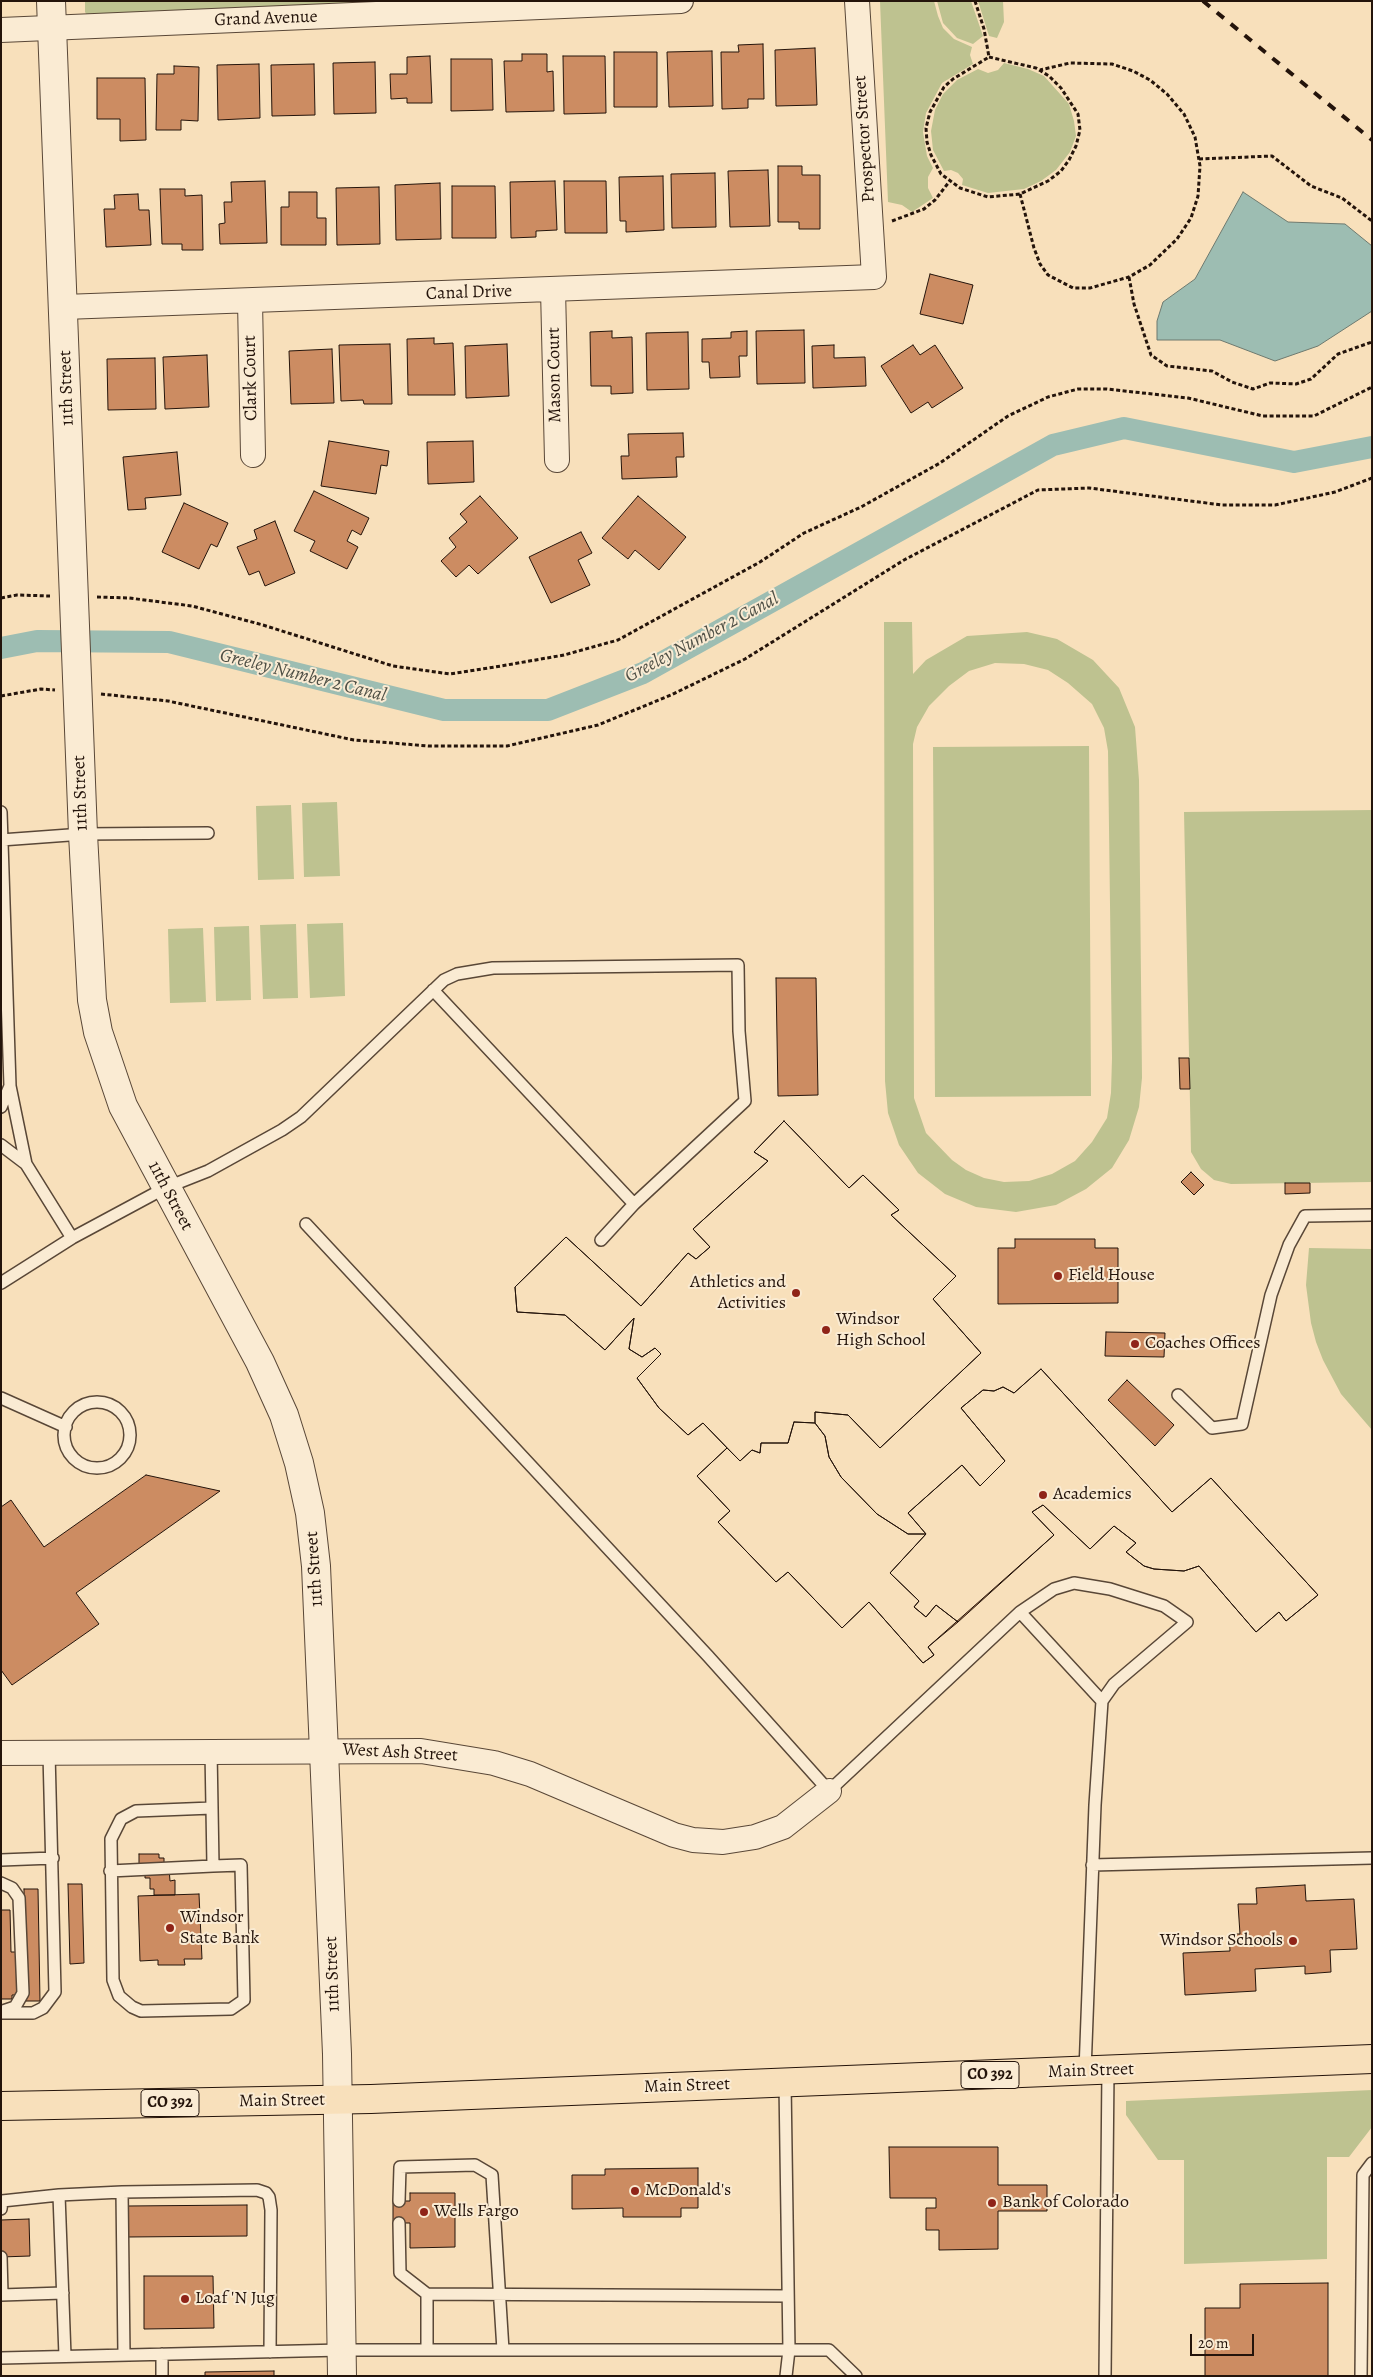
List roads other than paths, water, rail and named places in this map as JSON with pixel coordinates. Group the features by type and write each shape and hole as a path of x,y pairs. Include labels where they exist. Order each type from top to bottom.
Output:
{"main road":[{"name":"Main Street","path":"1,2106 338,2100 1372,2060"}],"street":[{"name":"11th Street","path":"51,1 64,308 82,834 91,991 98,1032 123,1106 165,1188 260,1362 284,1415 299,1462 310,1513 316,1566 338,2100 342,2363"},
{"name":"Grand Avenue","path":"1,30 562,4 681,1"},
{"name":"Prospector Street","path":"857,1 874,278"},
{"name":"Canal Drive","path":"64,308 874,278"},
{"name":"Mason Court","path":"552,290 557,460"},
{"name":"Clark Court","path":"250,301 253,455"},
{"name":"West Ash Street","path":"1,1753 421,1750 494,1762 530,1774 653,1827 692,1840 723,1842 755,1838 783,1827 829,1791"}],"lane":[{"path":"1,812 10,1086 26,1164 72,1238"},
{"path":"2,840 82,834 208,833"},
{"path":"1,1283 72,1238 165,1188 208,1171 288,1126 444,980 457,974 480,969 738,965 739,1032 745,1102 634,1204 601,1240"},
{"path":"433,990 634,1204"},
{"path":"1,1107 10,1086"},
{"path":"1,1145 26,1164"},
{"path":"1178,1395 1212,1428 1242,1424 1271,1295 1289,1245 1305,1216 1372,1215"},
{"path":"306,1224 708,1656 829,1791 1020,1612 1054,1589 1074,1583 1110,1589 1164,1606 1186,1622 1114,1684 1102,1701 1092,1865 1097,2071 1109,2168 1105,2376"},
{"path":"1,1398 66,1426"},
{"path":"98,1402 109,1404 119,1410 126,1419 130,1429 130,1441 126,1452 119,1460 109,1466 89,1467 79,1462 69,1451 64,1437 66,1426 77,1410 87,1404 98,1402"},
{"path":"1020,1612 1102,1701"},
{"path":"211,1751 213,1866"},
{"path":"1,2012 33,2013 43,2008 55,1992 49,1753"},
{"path":"110,1871 242,1865 244,2000 238,2006 231,2009 141,2011 132,2007 120,1996 113,1980 110,1871 111,1838 116,1826 127,1814 147,1809 212,1808"},
{"path":"1,1860 53,1858"},
{"path":"1092,1865 1372,1858"},
{"path":"1,1883 12,1888 19,1898 23,1993 15,2007 1,2012"},
{"path":"784,2083 789,2350 786,2376"},
{"path":"1361,2376 1363,2174 1372,2163"},
{"path":"399,2201 400,2167 474,2165 492,2174 503,2350"},
{"path":"1,2210 2,2201 59,2195 257,2190 266,2193 271,2210 270,2352"},
{"path":"122,2192 124,2355"},
{"path":"59,2195 65,2356"},
{"path":"399,2223 400,2274 427,2294 788,2296"},
{"path":"1,2257 2,2294 63,2292"},
{"path":"427,2294 427,2350"},
{"path":"1,2358 270,2352 342,2363 427,2350 828,2350 856,2376"},
{"path":"162,2354 162,2376"}],"water":[{"path":"1243,192 1288,222 1345,224 1372,246 1372,311 1318,346 1275,361 1220,340 1157,340 1157,321 1163,302 1195,279"}],"waterway":[{"name":"Greeley Number 2 Canal","path":"1,648 37,641 169,642 444,710 548,710 643,673 1053,445 1124,428 1294,462 1372,447"}],"railway":[{"path":"1203,1 1372,140"}],"place":[{"name":"Field House","path":"1058,1276"},
{"name":"Athletics and Activities","path":"796,1293"},
{"name":"Windsor High School","path":"826,1330"},
{"name":"Coaches Offices","path":"1135,1344"},
{"name":"Academics","path":"1043,1495"},
{"name":"Windsor State Bank","path":"170,1928"},
{"name":"Windsor Schools","path":"1293,1941"},
{"name":"McDonald's","path":"635,2191"},
{"name":"Bank of Colorado","path":"992,2203"},
{"name":"Wells Fargo","path":"424,2212"},
{"name":"Loaf 'N Jug","path":"185,2299"}]}
